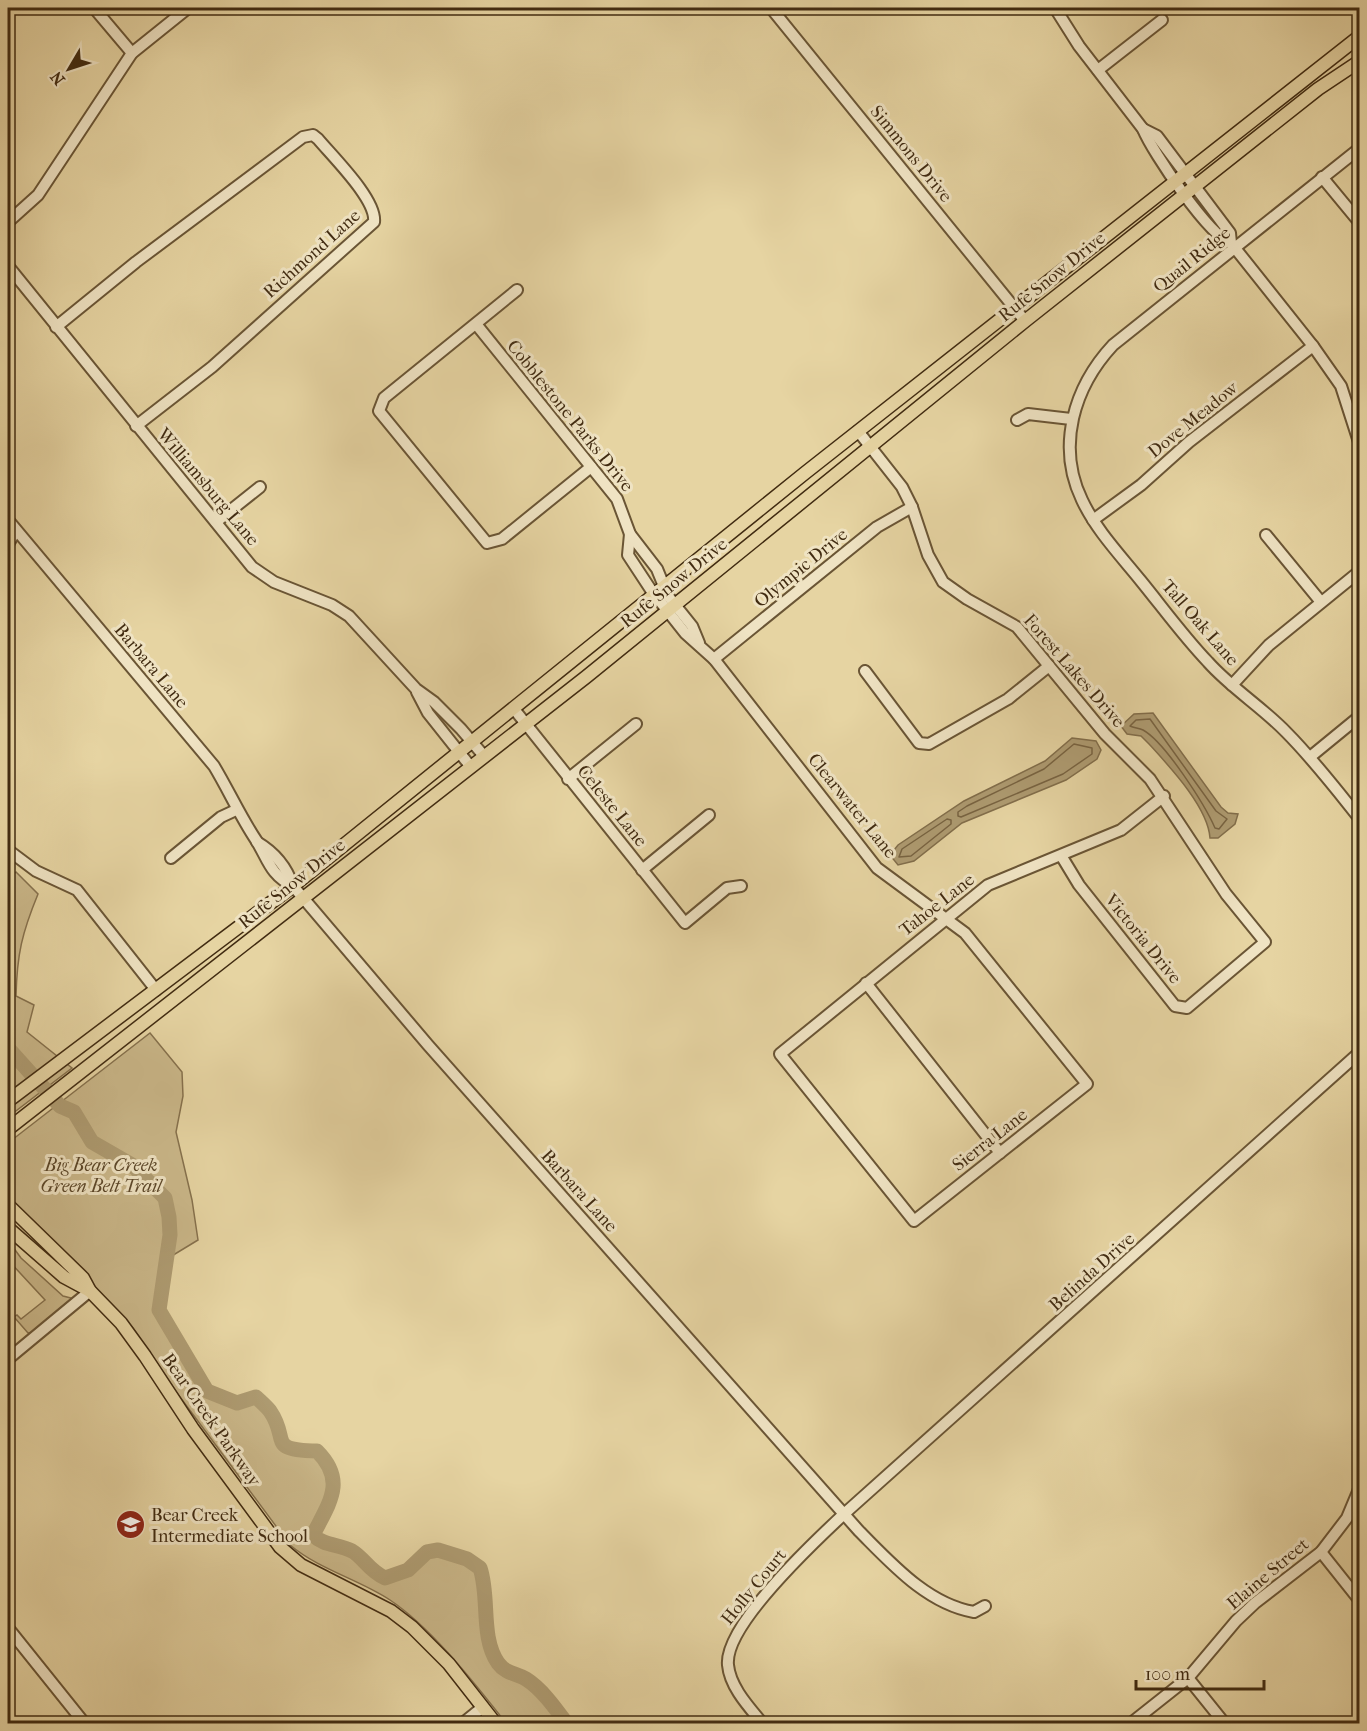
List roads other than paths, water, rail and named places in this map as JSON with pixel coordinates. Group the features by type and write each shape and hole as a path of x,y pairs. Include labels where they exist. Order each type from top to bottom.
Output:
{"main road":[{"name":"Rufe Snow Drive","path":"10,1100 292,886 514,709 871,447 1024,321 1359,36"},
{"name":"Rufe Snow Drive","path":"8,1129 88,1069 526,725 858,431 1014,308 1184,183 1317,88 1359,61"},
{"name":"Bear Creek Parkway","path":"8,1206 83,1278 90,1292"},
{"name":"Bear Creek Parkway","path":"8,1228 64,1277 90,1292 121,1323 193,1429 286,1553 301,1565 391,1611 412,1627 449,1664 496,1724"}],"street":[{"path":"8,12 12,8"},
{"path":"93,8 132,53"},
{"path":"8,222 38,195 132,53 188,8"},
{"name":"Simmons Drive","path":"771,8 1024,321"},
{"path":"1055,8 1143,129 1157,136 1184,183 1230,233 1232,245 1313,346 1341,386 1359,445"},
{"path":"1098,70 1161,20"},
{"name":"Richmond Lane","path":"56,327 136,262 303,137 313,135 354,182 374,210 374,222 369,228 212,367 136,426"},
{"name":"Quail Ridge","path":"1071,419 1081,389 1107,351 1232,245 1359,148"},
{"path":"1322,177 1359,224"},
{"name":"Williamsburg Lane","path":"8,266 252,567 274,582 332,605 349,615 416,689 434,702 484,756"},
{"path":"517,290 384,398 378,407 382,417 477,535 483,541 491,544 502,539 591,467"},
{"name":"Cobblestone Parks Drive","path":"476,324 622,507 630,534 657,569 665,600"},
{"name":"Dove Meadow","path":"1093,520 1141,485 1189,442 1313,346"},
{"path":"1017,420 1028,414 1071,419"},
{"name":"Tall Oak Lane","path":"1071,419 1072,472 1081,500 1093,520 1208,663 1311,757 1359,819"},
{"name":"Forest Lakes Drive","path":"858,431 894,473 912,507 927,555 943,582 967,599 1017,627 1105,734 1129,755 1164,796 1226,894 1265,942"},
{"path":"216,522 260,487"},
{"name":"Olympic Drive","path":"714,659 877,527 912,507"},
{"name":"Barbara Lane","path":"8,520 214,766 236,810 257,842 266,861 283,881 292,886 428,1045 844,1514 893,1565 930,1593 967,1611 979,1611 985,1606"},
{"path":"8,544 16,531"},
{"name":"Cobblestone Parks Drive","path":"630,534 628,555 665,600"},
{"path":"1266,535 1321,602"},
{"path":"1232,685 1269,645 1359,572"},
{"name":"Clearwater Lane","path":"665,600 685,633 699,643 714,659 877,868 965,933 1087,1084"},
{"path":"865,671 919,743 929,744 1008,699 1049,666"},
{"name":"Williamsburg Lane","path":"416,689 428,712 471,767"},
{"name":"Celeste Lane","path":"514,709 685,923 727,888 741,886"},
{"path":"1311,757 1359,716"},
{"path":"568,779 636,724"},
{"name":"Tahoe Lane","path":"914,1221 780,1054 988,885 1062,857 1121,830 1164,796"},
{"path":"171,858 221,818 236,810"},
{"path":"642,870 709,815"},
{"path":"8,850 36,871 78,890 156,990"},
{"name":"Victoria Drive","path":"1062,857 1079,885 1175,1006 1187,1008 1265,942"},
{"path":"866,983 1000,1153"},
{"name":"Belinda Drive","path":"844,1514 1359,1052"},
{"name":"Sierra Lane","path":"914,1221 1087,1084"},
{"path":"8,1359 90,1292"},
{"name":"Elaine Street","path":"1130,1724 1188,1678 1236,1621 1321,1552 1347,1518 1359,1487"},
{"name":"Holly Court","path":"763,1724 742,1698 729,1673 730,1644 784,1574 844,1514"},
{"path":"1321,1552 1359,1600"},
{"path":"8,1628 80,1722"},
{"path":"1188,1678 1225,1724"},
{"path":"462,1724 483,1707"}],"water":[{"path":"1153,713 1221,807 1228,813 1238,814 1235,824 1218,838 1210,838 1208,826 1195,800 1167,764 1141,736 1127,734 1121,726 1134,714"},
{"path":"1072,738 1096,741 1101,750 1097,759 1066,780 962,823 914,861 898,865 890,855 898,845 964,801 1045,761"}],"waterway":[{"path":"8,1048 60,1106 74,1112 92,1142 132,1165 165,1198 170,1235 159,1310 207,1391 237,1403 256,1397 276,1421 285,1446 317,1451 326,1462 331,1472 332,1492 325,1513 313,1535 317,1539 352,1551 385,1578 408,1570 427,1552 438,1550 467,1559 480,1568 492,1653 504,1669 526,1679 538,1688 567,1724"}],"place":[{"name":"Bear Creek Intermediate School","path":"130,1525"}],"park label":[{"name":"Big Bear Creek Green Belt Trail","path":"101,1175"}]}
